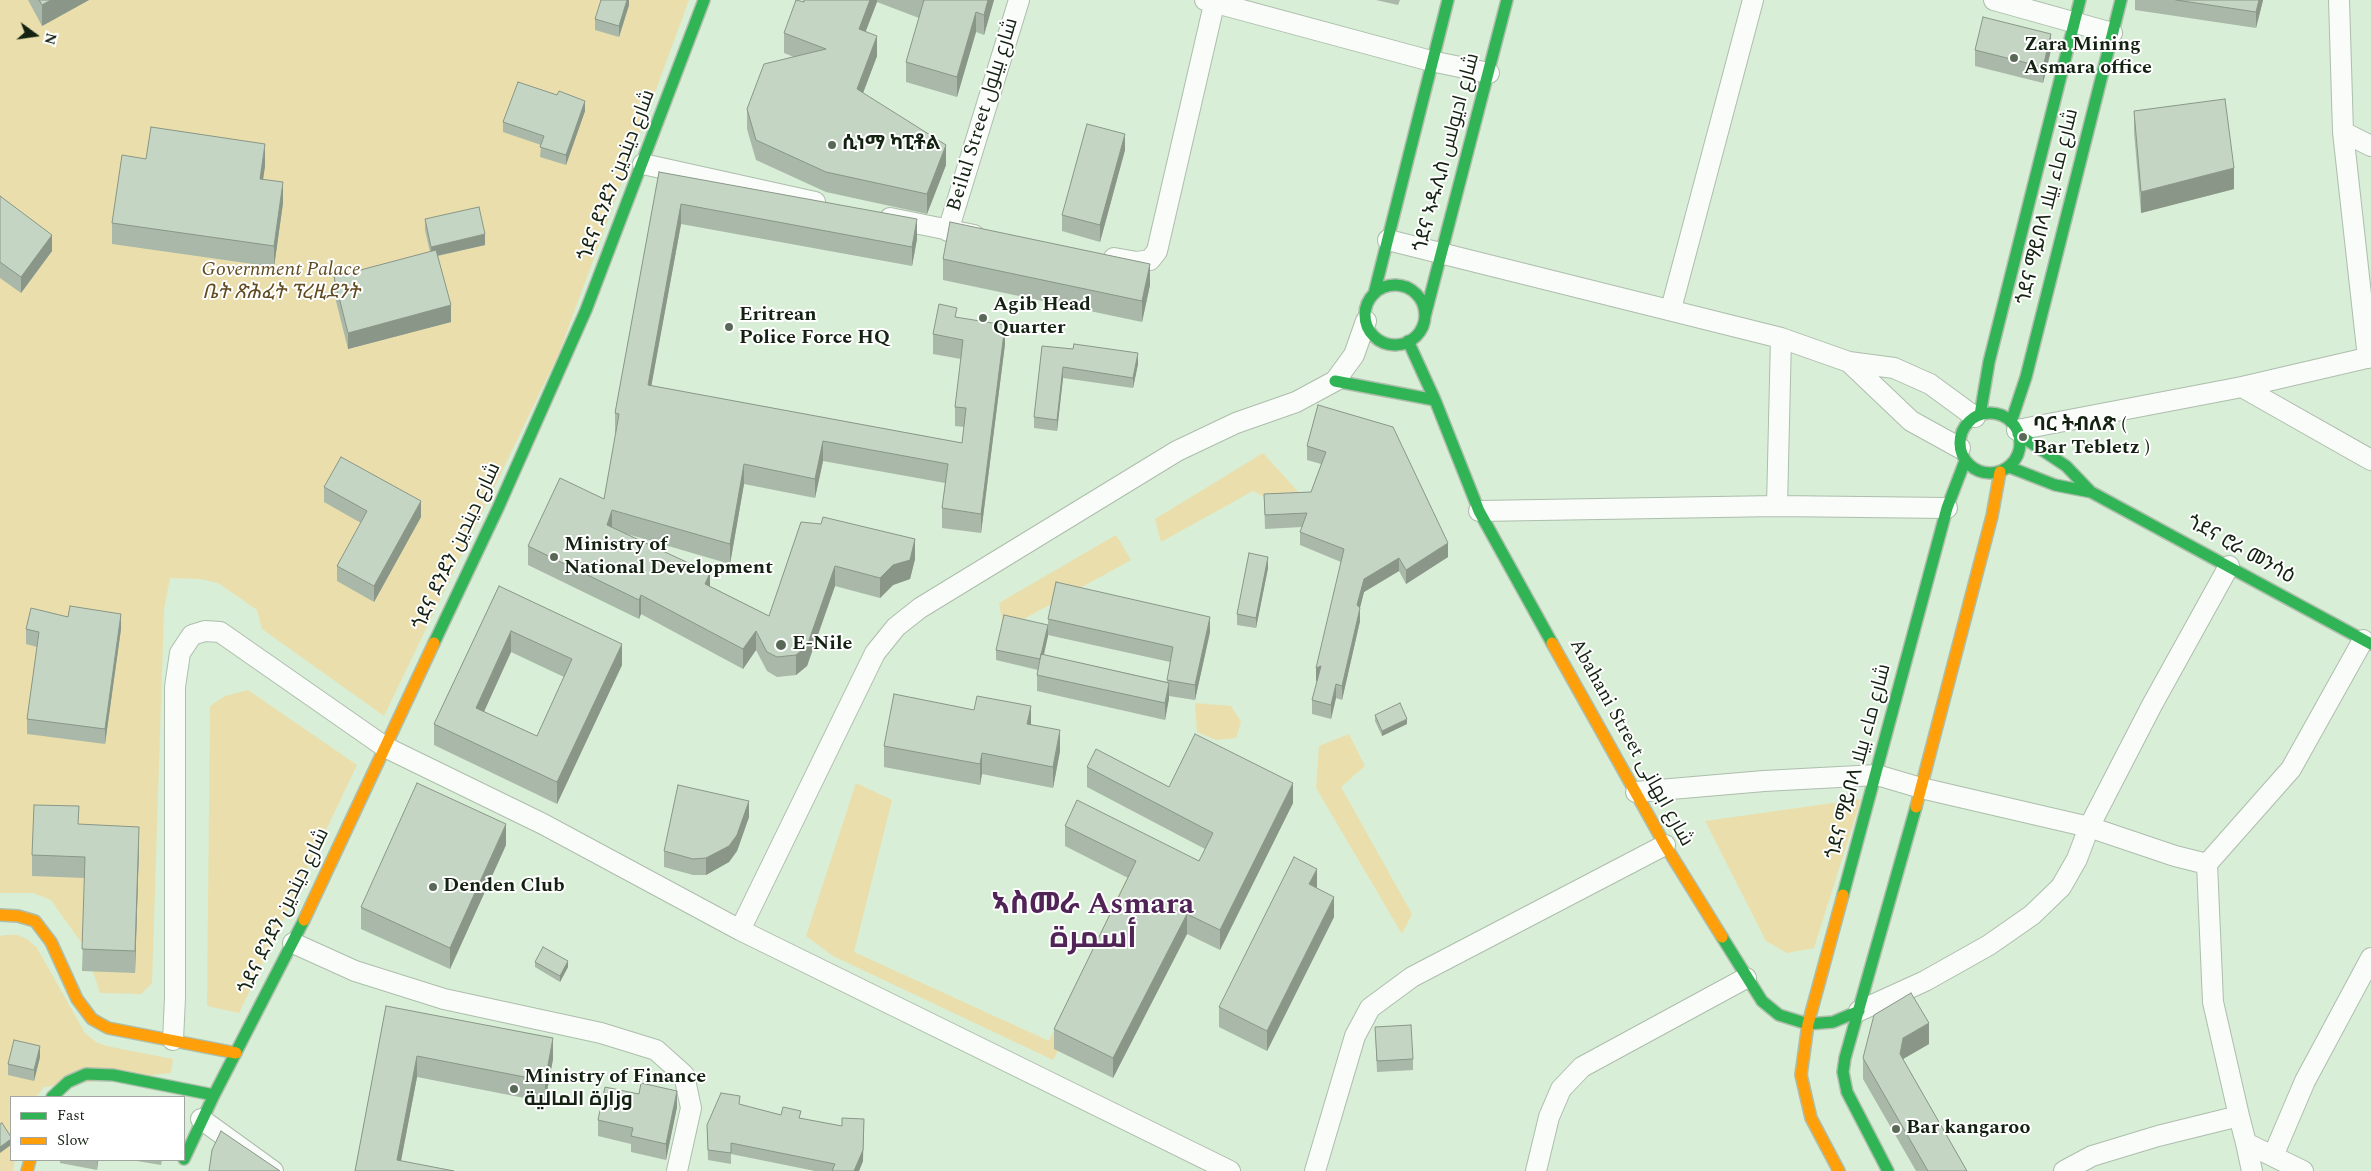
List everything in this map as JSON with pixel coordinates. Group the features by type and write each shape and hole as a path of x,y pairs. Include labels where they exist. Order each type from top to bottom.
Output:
{"main road":[{"name":"ጎደና ደንደን شارع ديندين","path":"185,1157 201,1119 293,942 498,508 586,310 704,0"},
{"name":"ጎደና ኣዱሊስ شارع اديولس","path":"1374,294 1431,60 1448,0"},
{"name":"ጎደና ኣዱሊስ شارع اديولس","path":"1425,316 1507,0"},
{"name":"ጎደና ማይበላ شارع ماء بيلا","path":"1978,416 1989,362 2080,0"},
{"name":"ጎደና ማይበላ شارع ماء بيلا","path":"2015,429 2026,377 2121,0"},
{"path":"1402,286 1412,290 1419,297 1425,316 1420,331 1408,341 1390,344 1375,337 1366,321 1365,311 1374,294 1382,288 1402,286"},
{"name":"Abahani Street شارع ابهانى","path":"1408,341 1435,400 1479,511 1665,845 1746,978 1762,1001 1779,1015 1808,1024 1833,1022 1859,1011"},
{"path":"1335,381 1435,400"},
{"path":"1888,1171 1850,1100 1843,1072 1845,1058 1921,788 2005,469 2017,457 2020,446 2015,429 1996,414 1978,416 1962,430 1960,439 1962,455 1981,472 2005,469"},
{"name":"ጎደና ሮራ መንሳዕ","path":"2015,429 2066,466 2091,492"},
{"name":"ጎደና ማይበላ شارع ماء بيلا","path":"1839,1171 1810,1118 1801,1075 1808,1024 1962,455"},
{"name":"ጎደና ሮራ መንሳዕ","path":"2005,469 2055,485 2091,492 2367,642"},
{"path":"0,915 18,916 34,921 51,942 77,999 92,1019 108,1028 236,1053"},
{"path":"53,1096 68,1082 86,1074 113,1075 214,1095"}],"street":[{"name":"Beilul Street شارع بيلول","path":"948,231 1019,0"},
{"path":"1672,309 1753,0"},
{"path":"1994,0 2112,33"},
{"path":"2015,429 2242,387 2369,357 2342,132 2339,0"},
{"path":"1100,256 1137,262 1150,260 1157,251 1211,1 1431,60 1489,73"},
{"path":"2342,132 2371,146"},
{"path":"643,164 833,206"},
{"path":"871,214 948,231 996,239"},
{"path":"1388,240 1672,309 1782,338 1849,362 1894,368 1930,384 1978,416"},
{"path":"740,930 875,653 896,627 920,608 1177,451 1236,422 1296,402 1335,381 1354,355 1366,321"},
{"path":"1778,506 1782,338"},
{"path":"1849,362 1911,421 1962,455"},
{"path":"2242,387 2371,460"},
{"path":"1479,511 1778,506 1947,508"},
{"path":"1859,1011 1933,976 1989,945 2032,915 2061,887 2077,859 2089,827 2152,706 2229,566"},
{"path":"172,1040 176,998 174,687 180,653 192,635 205,631 220,632 385,746 543,824 740,930 1230,1171"},
{"path":"2252,1171 2213,1002 2208,864 2291,769 2367,642"},
{"path":"1636,792 1764,781 1876,775 1921,788 2089,827 2175,856 2208,864"},
{"path":"1315,1171 1356,1036 1370,1008 1412,977 1665,845"},
{"path":"293,942 355,971 444,999 601,1033 656,1050 684,1075 691,1108 677,1171"},
{"path":"2272,1156 2305,1081 2371,958"},
{"path":"1536,1171 1549,1117 1561,1089 1582,1067 1746,978"},
{"path":"2064,1171 2101,1154 2158,1136 2240,1116"},
{"path":"201,1119 273,1171"},
{"path":"2246,1143 2303,1171"}],"green space":[{"name":"Government Palace ቤት ጽሕፈት ፕረዚደንት","path":"0,0 689,0 559,353 384,716 262,629 257,610 218,583 200,579 170,578 164,609 152,983 141,994 100,993 85,948 51,900 33,893 0,893"},
{"path":"1263,453 1302,496 1269,499 1253,491 1161,542 1155,519"},
{"path":"1116,535 1131,560 1004,630 999,603"},
{"path":"248,690 357,765 239,1013 207,1006 210,706 225,696"},
{"path":"1195,703 1231,706 1241,722 1236,738 1216,740 1197,732"},
{"path":"1349,734 1365,766 1341,787 1412,914 1402,934 1316,788 1319,746"},
{"path":"856,783 892,800 854,952 1049,1041 1126,879 1145,892 1053,1060 833,956 806,936"},
{"path":"1861,799 1814,948 1787,953 1766,941 1705,821"},
{"path":"17,935 27,939 37,948 85,1033 96,1042 106,1046 173,1059 171,1073 44,1087 37,1096 10,1096 10,1161 15,1161 13,1171 0,1171 0,936"}],"building":[{"path":"39,0 51,0 42,5"},
{"path":"601,0 627,0 619,26 595,19"},
{"path":"796,0 804,2 804,0 870,0 859,29 877,36 857,89 946,145 927,194 826,172 756,140 747,109 764,64 826,49 784,33"},
{"path":"924,0 988,0 984,15 976,12 957,77 906,62"},
{"path":"2176,0 2259,0 2256,12"},
{"path":"1983,17 2051,34 2043,67 1975,50"},
{"path":"518,82 557,95 559,91 585,101 566,155 540,147 544,136 503,122"},
{"path":"2225,99 2234,168 2141,192 2134,111"},
{"path":"1087,124 1125,134 1100,225 1062,215"},
{"path":"151,127 265,144 260,179 283,182 274,246 112,223 122,155 146,159"},
{"path":"659,172 917,219 912,247 681,204 648,385 962,443 966,408 955,407 963,340 933,334 939,304 957,308 955,317 1005,325 981,514 942,508 948,464 823,441 815,479 744,464 730,544 612,510 607,525 710,573 705,584 769,616 801,522 821,524 823,517 915,539 910,560 893,565 880,578 835,566 807,646 796,655 777,657 767,652 756,631 743,649 641,595 639,600 528,546 560,478 604,499 619,414 615,413"},
{"path":"0,196 52,235 21,277 0,262"},
{"path":"479,207 485,234 431,247 425,219"},
{"path":"950,222 1150,264 1142,301 943,259"},
{"path":"436,250 451,305 348,333 334,277"},
{"path":"1074,344 1138,353 1133,378 1063,367 1057,420 1034,417 1042,346 1073,349"},
{"path":"1318,405 1393,427 1448,543 1406,570 1399,558 1364,579 1357,605 1360,608 1342,686 1336,684 1331,705 1312,700 1321,666 1316,668 1344,549 1300,532 1307,513 1265,515 1264,494 1311,492 1326,452 1307,446"},
{"path":"341,457 421,501 374,586 337,566 367,511 324,487"},
{"path":"1249,553 1268,557 1256,618 1237,614"},
{"path":"1056,582 1210,617 1195,685 1167,680 1173,647 1048,619"},
{"path":"499,586 622,644 557,782 434,724","holes":["511,631 572,659 537,736 476,708"]},
{"path":"70,606 121,614 105,729 27,719 39,632 26,629 31,608 68,617"},
{"path":"1004,615 1048,625 1040,659 996,650"},
{"path":"1041,654 1169,683 1165,703 1037,675"},
{"path":"894,694 974,710 977,696 1031,706 1027,724 1060,730 1053,767 982,753 980,764 884,746"},
{"path":"1400,703 1407,719 1382,731 1375,715"},
{"path":"1195,734 1293,783 1220,930 1187,914 1113,1058 1054,1029 1136,861 1065,826 1077,800 1199,861 1213,833 1087,767 1096,749 1169,787"},
{"name":"Denden Club","path":"417,783 506,824 450,948 361,907"},
{"path":"678,785 749,801 737,835 729,846 706,858 693,859 664,851"},
{"path":"34,805 79,806 78,824 139,827 135,951 82,949 85,857 32,855"},
{"path":"1294,857 1317,869 1309,884 1334,897 1267,1031 1219,1007"},
{"path":"543,947 568,961 560,976 535,962"},
{"path":"1911,993 1929,1023 1903,1038 1900,1054 1967,1171 1928,1171 1863,1058 1874,1015"},
{"name":"Ministry of Finance وزارة المالية","path":"386,1006 553,1038 545,1081 417,1056 397,1160 454,1171 355,1171"},
{"path":"1411,1025 1413,1059 1377,1061 1375,1027"},
{"path":"14,1040 40,1046 34,1070 8,1064"},
{"path":"641,1083 677,1091 666,1144 631,1136 633,1128 598,1120 605,1087 639,1094"},
{"path":"721,1093 740,1096 739,1104 781,1115 783,1107 801,1111 799,1118 842,1126 842,1118 864,1119 863,1150 854,1171 832,1171 835,1164 731,1143 731,1153 708,1150 707,1125"},
{"path":"2,1123 10,1135 10,1140 0,1147 0,1124"},
{"path":"221,1131 280,1171 209,1171 212,1150"}],"traffic: fast":[{"path":"434,643 498,508 586,310 704,0"},
{"path":"1374,294 1448,0"},
{"path":"1425,316 1507,0"},
{"path":"1980,415 1989,362 2080,0"},
{"path":"2011,422 2026,377 2121,0"},
{"path":"1395,285 1411,290 1416,294 1420,299 1425,315 1420,331 1416,336 1411,340 1395,345 1379,340 1374,336 1370,331 1365,315 1370,299 1374,294 1379,290 1395,285"},
{"path":"1408,341 1435,400 1479,511 1552,643"},
{"path":"1335,381 1435,400"},
{"path":"1984,413 1996,413 2007,418 2015,426 2020,437 2020,443 2018,455 2007,468 1996,473 1984,473 1973,468 1965,460 1960,449 1960,437 1965,426 1973,418 1984,413"},
{"path":"2018,434 2066,466 2091,492 2371,644"},
{"path":"1843,895 1947,508 1965,461"},
{"path":"2009,467 2055,485 2091,492"},
{"path":"1888,1171 1847,1092 1843,1072 1845,1058 1916,807"},
{"path":"53,1096 68,1082 86,1074 113,1075 214,1095 304,920"},
{"path":"1722,937 1762,1001 1779,1015 1808,1024 1833,1022 1859,1011"},
{"path":"185,1157 214,1095"}],"traffic: slow":[{"path":"1916,807 1992,516 2000,472"},
{"path":"304,920 434,643"},
{"path":"1552,643 1665,845 1722,937"},
{"path":"1839,1171 1811,1118 1801,1075 1808,1024 1843,895"},
{"path":"0,915 18,916 35,921 51,942 77,999 92,1019 108,1028 236,1053"},
{"path":"27,1171 30,1161"}],"place":[{"name":"Zara Mining Asmara office","path":"2014,58"},
{"name":"ሲነማ ካፒቶል","path":"832,145"},
{"name":"Agib Head Quarter","path":"983,318"},
{"name":"Eritrean Police Force HQ","path":"729,327"},
{"name":"ባር ትብለጽ ( Bar Tebletz )","path":"2023,437"},
{"name":"Ministry of National Development","path":"554,557"},
{"name":"E-Nile","path":"781,645"},
{"name":"Denden Club","path":"433,887"},
{"name":"Ministry of Finance وزارة المالية","path":"514,1089"},
{"name":"Bar kangaroo","path":"1896,1129"}],"district":[{"name":"ኣስመራ Asmara أسمرة","path":"1093,924"}]}
